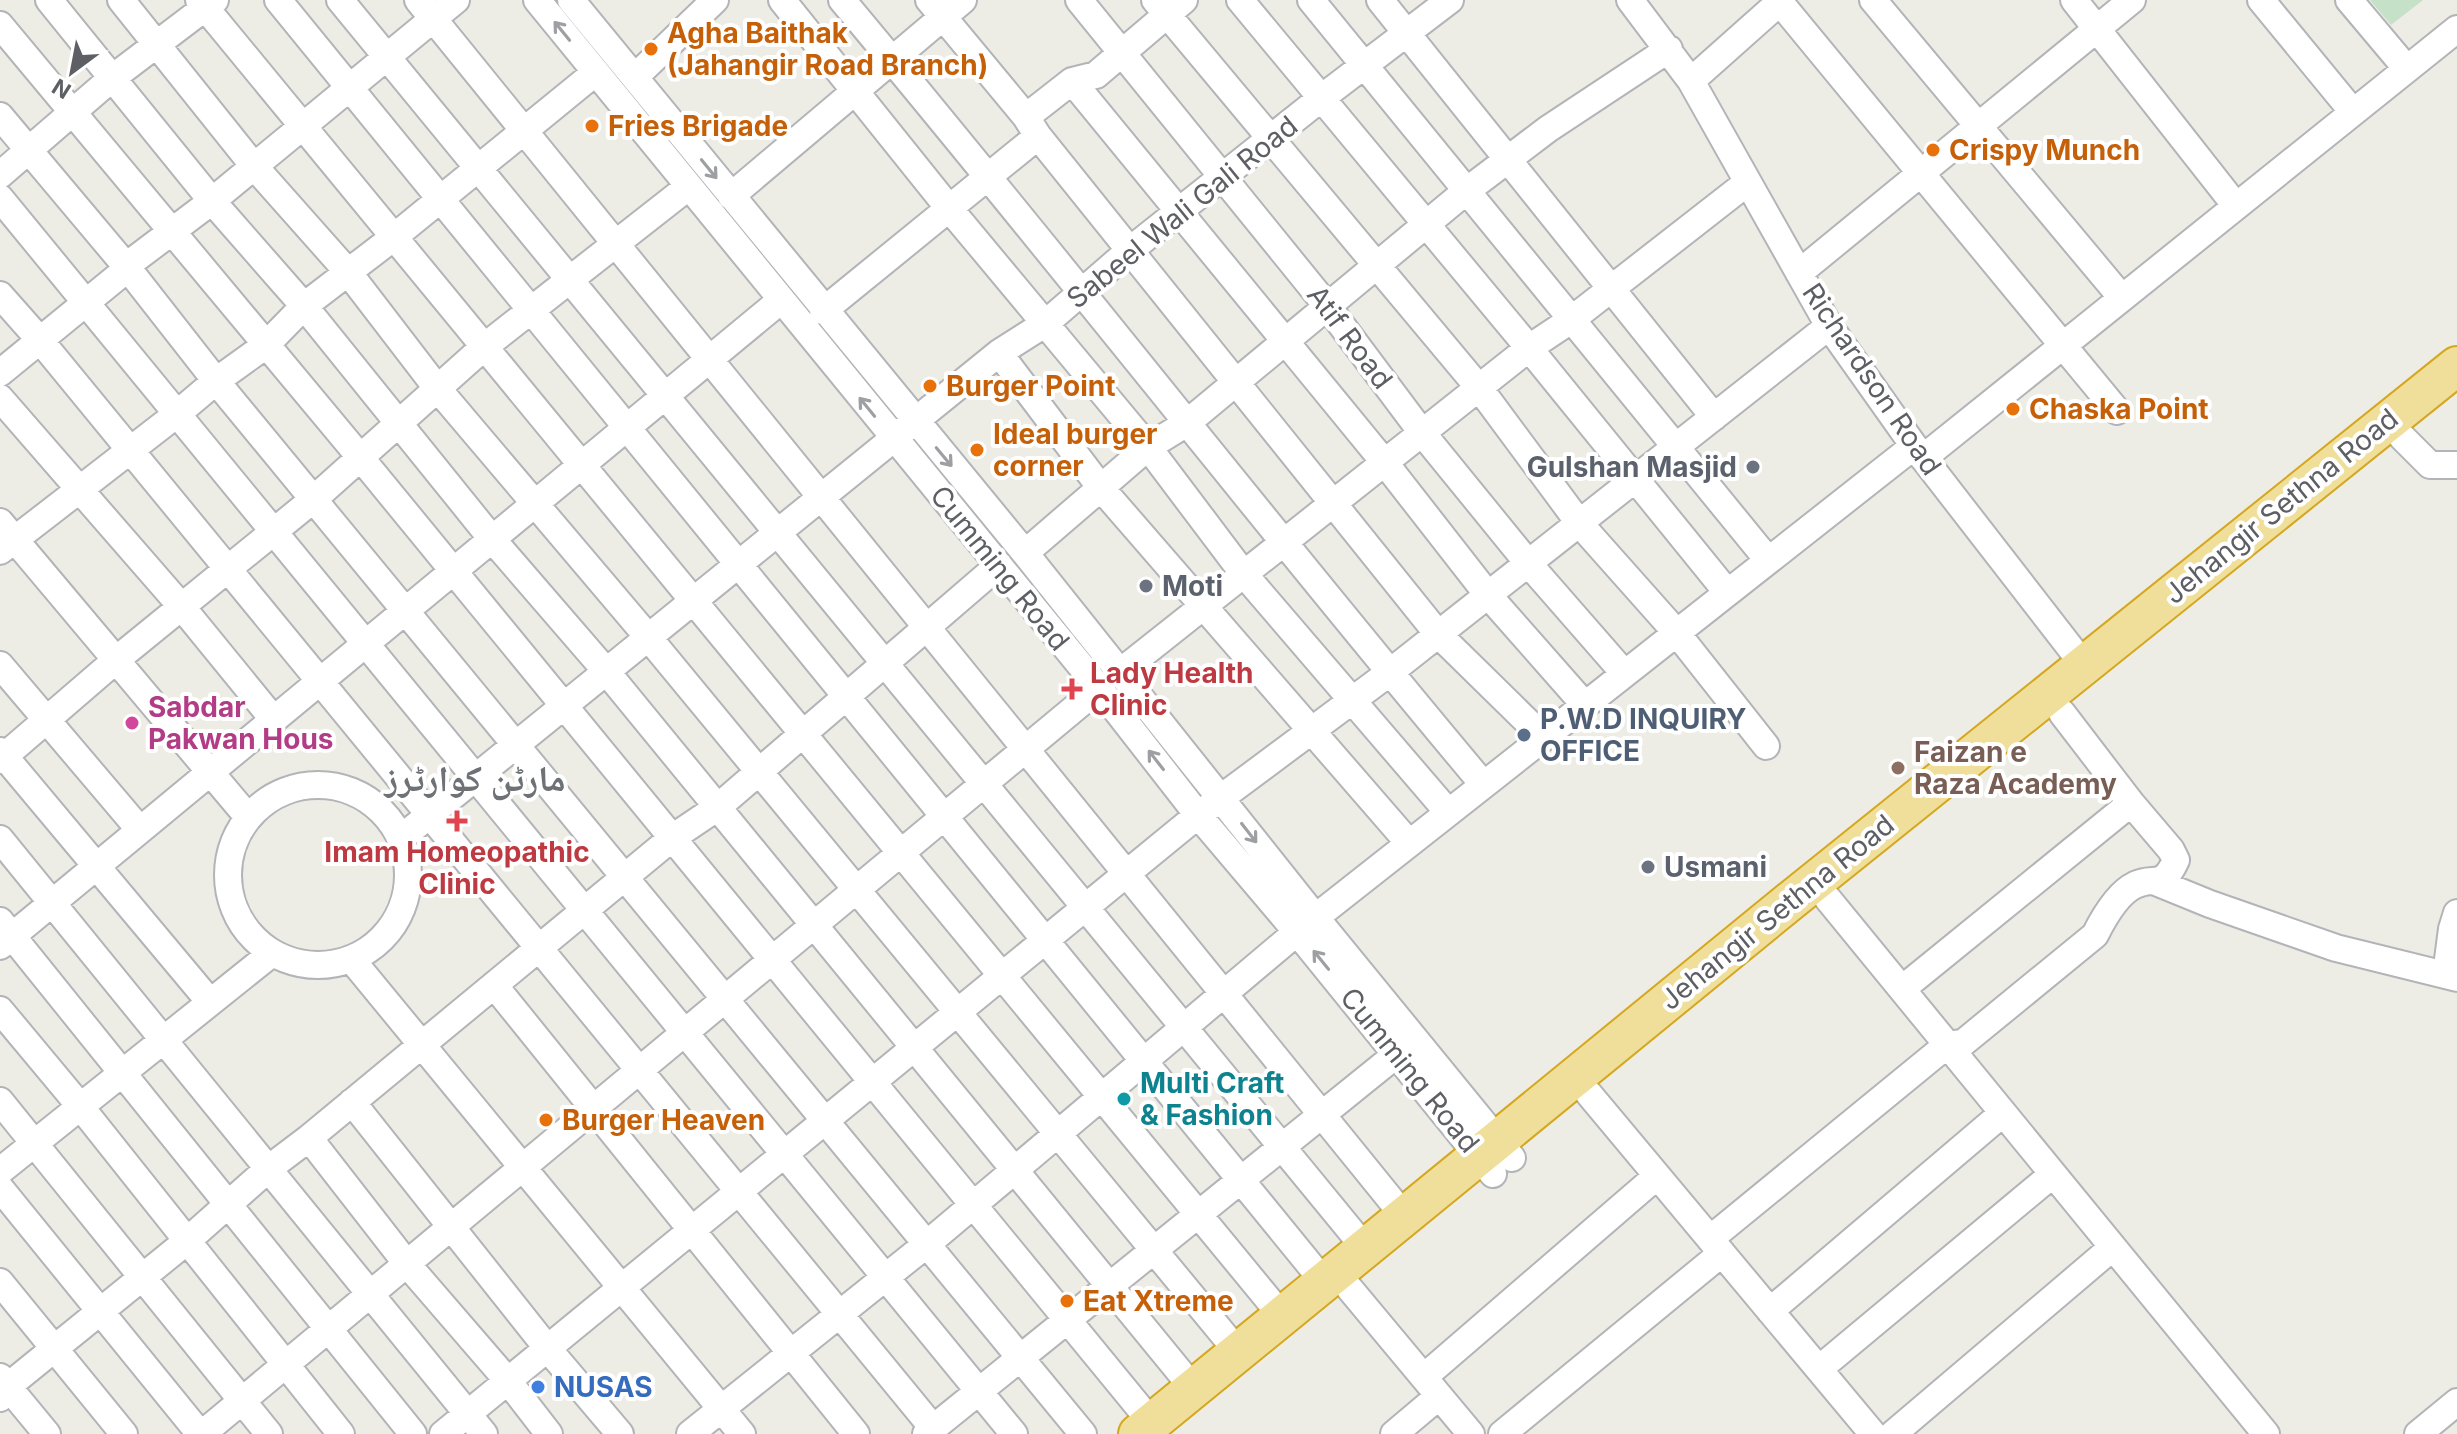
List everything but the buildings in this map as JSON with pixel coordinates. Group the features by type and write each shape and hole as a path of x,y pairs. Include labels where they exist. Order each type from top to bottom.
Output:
{"highway":[{"name":"Jehangir Sethna Road","path":"1155,1430 1496,1157 2083,664 2457,366"},
{"name":"Jehangir Sethna Road","path":"1155,1430 1193,1388 1282,1316 1337,1285 1365,1248 1404,1216 1589,1094 2457,393"}],"street":[{"path":"49,0 212,201 304,306 492,539 606,671 1193,1388"},
{"path":"121,0 253,165 348,272 437,388 648,637 1238,1352"},
{"path":"278,0 1241,1180 1432,1386 1467,1433"},
{"path":"340,0 1365,1248"},
{"path":"0,373 127,269 126,266 212,201 387,57 425,9 456,0"},
{"name":"Cumming Road","path":"537,0 780,301 999,565 1223,799 1306,925 1397,1054 1496,1157"},
{"name":"Cumming Road","path":"571,0 823,311 1025,553 1198,815 1306,925 1496,1157"},
{"path":"635,77 715,0"},
{"path":"782,0 948,207 1148,447 1243,573 1448,812"},
{"path":"842,0 989,176 1389,673 1483,784"},
{"name":"Atif Road","path":"1079,0 1328,307 1423,434 1528,563 1624,673"},
{"path":"1240,0 1727,592"},
{"path":"1311,0 1768,560"},
{"path":"1380,0 1714,417"},
{"name":"Sabeel Wali Gali Road","path":"401,838 999,353 1046,323 1129,251 1450,0"},
{"name":"Richardson Road","path":"1630,0 1691,81 1829,326 1919,452 2083,664"},
{"path":"1873,0 2122,298"},
{"path":"2074,0 2236,206"},
{"path":"1799,273 2132,0"},
{"path":"2261,0 2353,112"},
{"path":"2349,0 2407,69"},
{"path":"1691,81 1780,1 2117,411"},
{"path":"0,175 111,79 206,3 302,125 1282,1316"},
{"path":"823,311 989,176 1072,81 1096,75 1169,5 1375,266 1480,389 1580,524 1676,632 1766,746"},
{"path":"731,196 893,60 945,6 1032,127 1129,251 1335,502 1438,634 1543,737"},
{"path":"425,9 1404,1216"},
{"path":"0,25 360,457 1155,1430"},
{"path":"690,1434 927,1244 1183,1026 1483,784 1768,560 2062,346 2457,29"},
{"path":"1025,553 1148,447 1187,423 1465,192 1548,129 1669,49"},
{"path":"248,817 116,660 5,538 130,451 266,345 304,306 394,237 596,72"},
{"path":"1072,81 1385,463 1488,595 1584,704"},
{"path":"0,116 1083,1434"},
{"path":"0,1188 201,1434 1109,681 1529,348 1571,320 1748,182"},
{"path":"210,1002 2,756 315,498 484,347 688,187"},
{"path":"0,198 1014,1434"},
{"path":"0,295 739,1191 929,1431 1397,1054"},
{"path":"413,1434 123,1072 4,935 53,904 780,301"},
{"path":"443,1434 476,1424 508,1381 1198,815 1353,701 1677,449 1829,326"},
{"path":"999,353 1101,488 1409,843"},
{"path":"0,398 181,606 274,720"},
{"path":"2402,437 2430,465 2457,465"},
{"path":"47,1434 2,1387 54,1350 187,1241 268,1169 672,838 718,807 999,565"},
{"path":"0,665 140,830"},
{"path":"1502,1434 1947,1045 1963,1043 2095,935 2106,913 2135,885 2156,882 2168,875 2176,860 2171,850 2062,713"},
{"path":"330,785 359,794 384,812 401,838 409,866 407,895 396,923 377,945 352,960 325,966 297,964 272,953 248,933 232,906 227,875 232,844 248,817 271,797 299,786 330,785"},
{"path":"1902,989 2131,803"},
{"path":"0,839 476,1424"},
{"path":"2156,882 2336,948 2451,976 2452,929 2457,913"},
{"path":"1828,899 2266,1434"},
{"path":"0,1171 272,953"},
{"path":"352,960 742,1434"},
{"path":"494,985 856,1434"},
{"path":"0,1010 341,1434"},
{"path":"1589,1094 1819,1369 1860,1429"},
{"path":"0,1101 269,1434"},
{"path":"352,1102 548,1349 620,1434"},
{"path":"1770,1311 2003,1113"},
{"path":"309,1138 407,1264 508,1381 549,1434"},
{"path":"1819,1369 2053,1174"},
{"path":"1394,1434 1432,1386 1657,1176"},
{"path":"1893,1434 2113,1247"},
{"path":"0,1282 124,1434"},
{"path":"2418,1434 2457,1402"}],"green space":[{"path":"2370,0 2423,0 2391,25"}],"place":[{"name":"Agha Baithak (Jahangir Road Branch)","path":"651,49"},
{"name":"Fries Brigade","path":"592,126"},
{"name":"Crispy Munch","path":"1933,150"},
{"name":"Burger Point","path":"930,386"},
{"name":"Chaska Point","path":"2013,409"},
{"name":"Ideal burger corner","path":"977,450"},
{"name":"Gulshan Masjid","path":"1753,467"},
{"name":"Moti","path":"1146,586"},
{"name":"Lady Health Clinic","path":"1072,689"},
{"name":"Sabdar Pakwan Hous","path":"132,723"},
{"name":"P.W.D INQUIRY OFFICE","path":"1524,735"},
{"name":"Faizan e Raza Academy","path":"1898,768"},
{"name":"Imam Homeopathic Clinic","path":"457,821"},
{"name":"Usmani","path":"1648,867"},
{"name":"Multi Craft & Fashion","path":"1124,1099"},
{"name":"Burger Heaven","path":"546,1120"},
{"name":"Eat Xtreme","path":"1067,1301"},
{"name":"NUSAS","path":"538,1387"}],"district":[{"name":"مارٹن کوارٹرز","path":"475,778"}]}
